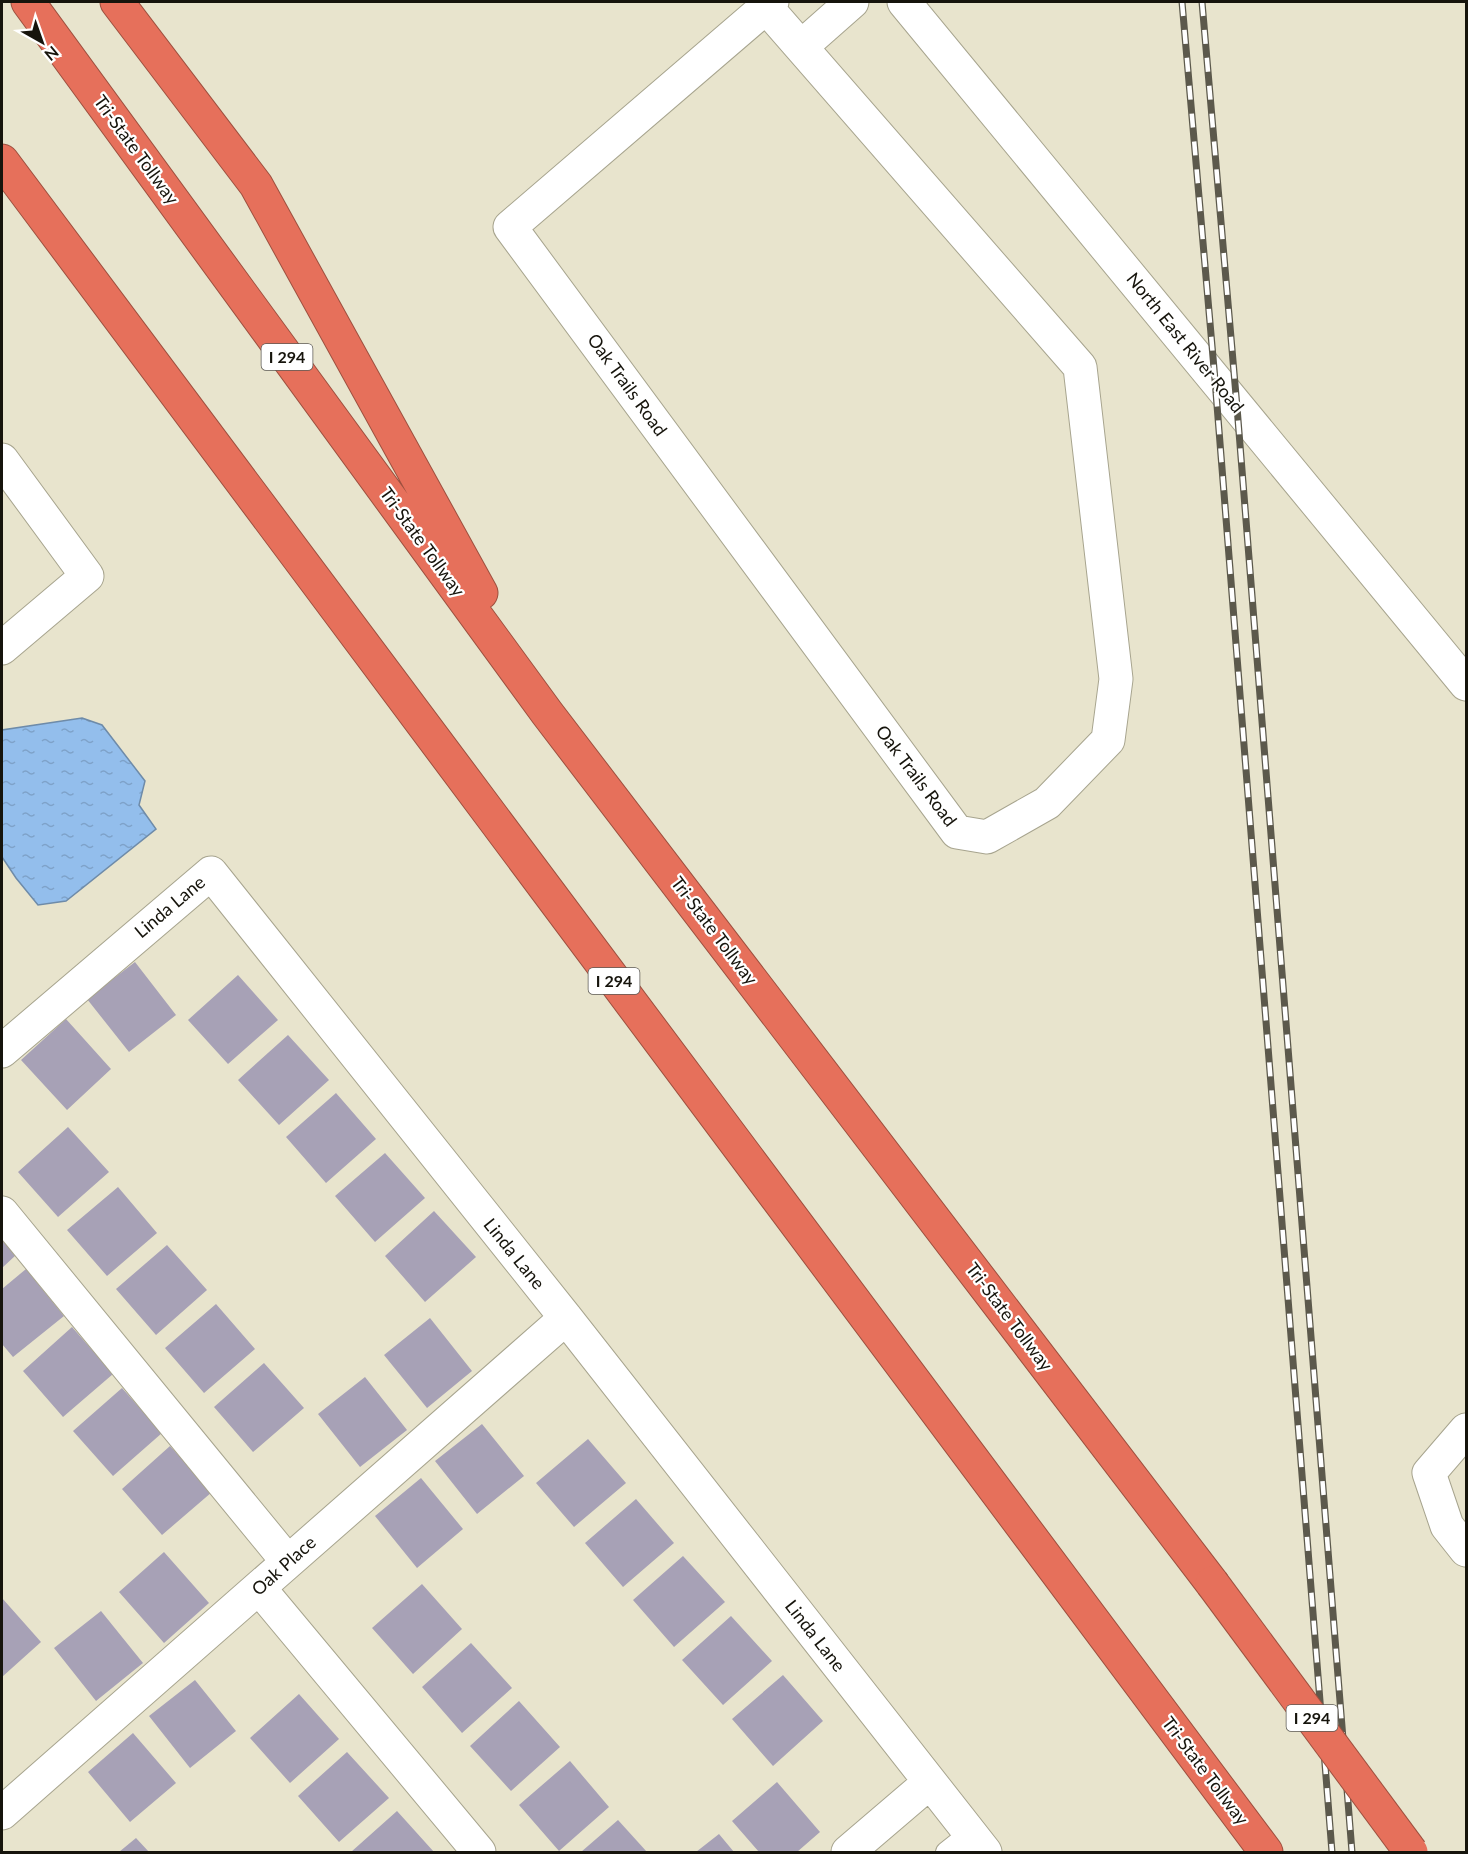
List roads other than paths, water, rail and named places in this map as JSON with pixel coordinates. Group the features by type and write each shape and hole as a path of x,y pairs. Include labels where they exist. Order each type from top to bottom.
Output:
{"highway":[{"name":"Tri-State Tollway","path":"28,2 547,713 1212,1583 1412,1852"},
{"path":"117,2 256,185 547,713"},
{"name":"Tri-State Tollway","path":"2,161 1266,1852"}],"street":[{"path":"801,47 852,2"},
{"name":"North East River Road","path":"904,2 1467,684"},
{"name":"Oak Trails Road","path":"769,4 801,47 1080,367 1116,679 1107,740 1047,803 987,837 957,832 510,227 769,4"},
{"path":"2,460 87,576 2,648"},
{"name":"Linda Lane","path":"2,1051 211,873 566,1318 930,1782 967,1846"},
{"path":"2,1213 288,1562"},
{"name":"Oak Place","path":"3,1808 259,1588 566,1318"},
{"path":"1467,1430 1429,1473 1447,1526 1467,1550"},
{"path":"259,1588 479,1852"},
{"path":"848,1852 930,1782"}],"water":[{"path":"82,718 102,725 145,781 139,805 156,829 66,901 38,905 2,857 2,730"}],"railway":[{"path":"1182,2 1215,380 1332,1852"},
{"path":"1202,2 1237,407 1352,1852"}]}
